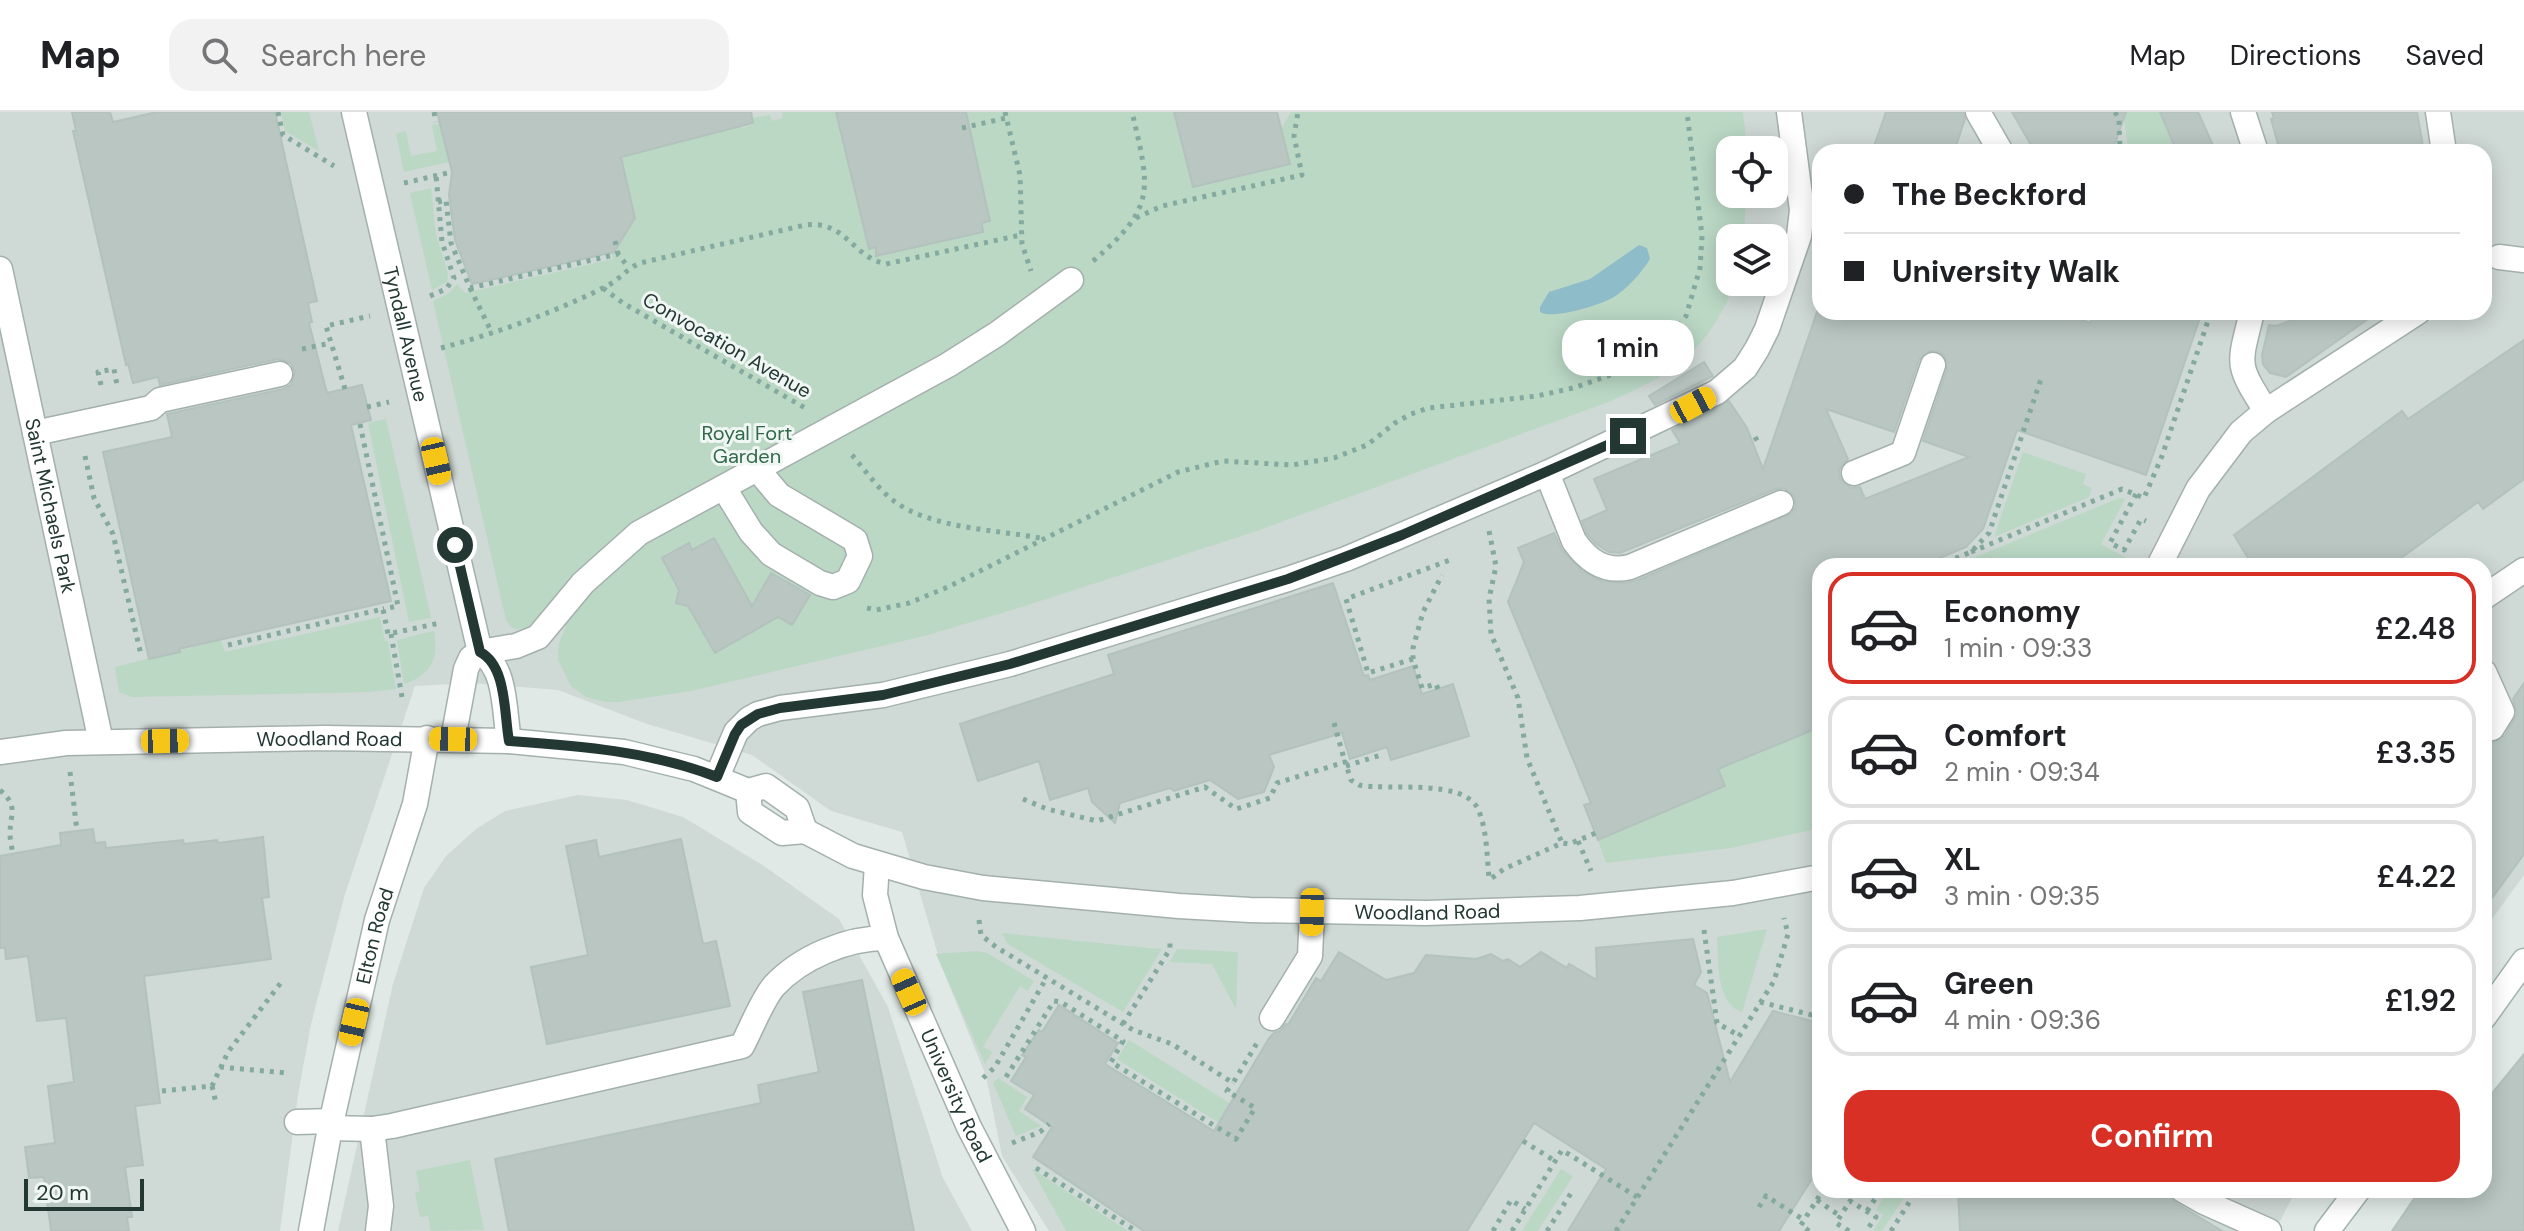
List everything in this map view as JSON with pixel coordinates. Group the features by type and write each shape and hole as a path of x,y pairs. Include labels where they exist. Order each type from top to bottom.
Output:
{"street":[{"name":"Tyndall Avenue","path":"354,112 480,652 488,656 497,672 509,741"},
{"path":"717,777 735,734 741,725 758,714 780,708 883,695 1010,664 1346,559 1669,417 1733,381 1757,349 1797,244 1802,210 1789,112"},
{"path":"1978,112 1996,144"},
{"path":"2243,112 2253,144"},
{"path":"2438,112 2443,144"},
{"path":"2499,257 2524,260"},
{"name":"Saint Michaels Park","path":"0,269 101,742"},
{"path":"453,739 466,669 471,658 480,652 516,646 538,637 583,583 625,545 656,523 977,348 1071,280"},
{"path":"2250,320 2242,346 2242,369 2266,411"},
{"path":"2163,558 2205,478 2241,432 2266,411 2406,320"},
{"path":"1854,473 1903,453 1933,365"},
{"path":"35,433 151,408 160,400 280,374"},
{"path":"724,488 761,544 780,560 820,583 833,587 848,581 859,562 858,545 843,531 779,495 758,470"},
{"path":"1547,473 1574,541 1593,563 1613,569 1630,567 1781,503"},
{"path":"2492,592 2524,570"},
{"path":"2492,690 2502,712 2492,728"},
{"name":"Woodland Road","path":"0,752 66,743 325,738 509,741 624,752 672,762 748,791 766,786 797,808 805,831 847,854 877,864 983,888 1179,906 1426,913 1580,908 1733,893 1812,878"},
{"name":"Elton Road","path":"311,1231 331,1124 377,920 415,804 427,738"},
{"name":"University Road","path":"877,864 875,895 886,938 969,1127 1023,1231"},
{"path":"1272,1018 1310,956 1312,912"},
{"path":"297,1122 372,1129 742,1046 773,987 808,959 866,938 886,938"},
{"path":"2492,1006 2524,961"},
{"path":"372,1129 381,1206 378,1231"},
{"path":"2200,1198 2269,1231"},
{"path":"2327,1231 2352,1198"}],"path":[{"path":"278,112 283,135 334,166"},
{"path":"434,112 436,122"},
{"path":"1136,218 1162,206 1302,175 1294,136 1298,112"},
{"path":"820,583 870,609 909,603 948,587 1156,482 1191,468 1234,460 1292,465 1334,458 1367,445 1395,423 1429,408 1537,396 1573,388 1625,370 1649,357 1671,337 1686,316 1700,268 1702,236 1687,112"},
{"path":"2115,112 2119,119 2120,144"},
{"path":"1071,280 1115,242 1136,218 1145,190 1145,176 1131,113"},
{"path":"962,128 1006,115 1020,175 1024,252 1043,300"},
{"path":"399,184 452,172"},
{"path":"425,299 446,289 454,278 442,242 436,175"},
{"path":"438,202 446,200 451,243 492,333"},
{"path":"437,349 492,333 603,288 640,263 814,224 840,231 871,258 886,264 1021,235"},
{"path":"615,241 618,254 629,268"},
{"path":"470,288 618,254"},
{"name":"Convocation Avenue","path":"603,288 623,303 833,428 885,492 907,509 946,522 1042,538"},
{"path":"345,389 326,326 371,316"},
{"path":"1956,558 2122,489 2144,498 2162,456 2208,320"},
{"path":"1971,552 1989,533 2042,376"},
{"path":"367,407 390,402"},
{"path":"78,424 94,498 113,534 141,655"},
{"path":"228,645 269,632 398,606 360,424"},
{"path":"2136,494 2110,543 2124,550 2138,525"},
{"path":"1487,520 1496,566 1489,599 1491,634 1518,698 1527,758 1562,843"},
{"path":"1413,659 1368,673 1346,599 1450,560"},
{"path":"1438,689 1436,684 1422,688 1413,659 1419,626 1442,575"},
{"path":"383,609 388,634 391,634 402,697"},
{"path":"391,634 440,623"},
{"path":"1334,723 1351,780 1359,785 1454,791 1472,800 1481,819 1491,878 1562,843 1569,844 1596,833"},
{"path":"66,743 77,831"},
{"path":"1023,799 1047,809 1097,821 1205,787 1236,809 1270,798 1277,783 1384,754"},
{"path":"0,790 9,798 14,815 10,831 13,855"},
{"path":"1578,841 1591,871"},
{"path":"980,917 978,927 986,939 1123,1024 1172,1044 1233,1083"},
{"path":"1616,1231 1774,981 1788,934 1784,918"},
{"path":"1704,930 1717,1023 1738,1035"},
{"path":"1123,1024 1170,949 1170,940"},
{"path":"983,1078 995,1067 1047,977"},
{"path":"216,1103 212,1086 228,1052 283,980"},
{"path":"1006,1077 1054,1001 1061,1002 1123,1041 1111,1062 1236,1139 1255,1108 1227,1091 1272,1018"},
{"path":"1760,1002 1812,1015"},
{"path":"1253,1050 1262,1057"},
{"path":"220,1067 287,1073"},
{"path":"162,1091 212,1086"},
{"path":"1012,1143 1040,1132 1049,1124"},
{"path":"1523,1141 1555,1161"},
{"path":"1512,1231 1562,1150 1637,1197"},
{"path":"1036,1168 1136,1231"},
{"path":"1547,1231 1573,1190"},
{"path":"1759,1207 1766,1196 1804,1220"},
{"path":"1867,1211 1876,1198"},
{"path":"1891,1231 1912,1198"},
{"path":"1493,1231 1511,1200 1525,1209"},
{"path":"1809,1231 1801,1225 1817,1200 1840,1216"},
{"path":"1849,1231 1836,1223 1850,1201 1876,1217 1866,1231"}],"shaded area":[{"path":"0,112 2524,112 2524,875 2492,919 2492,558 1812,558 1812,1198 2292,1198 2275,1231 1049,1231 1002,1156 986,1076 941,965 902,832 831,811 752,755 647,724 558,690 471,683 415,686 345,894 311,1024 280,1231 0,1231"},
{"path":"578,795 627,800 683,817 764,866 839,919 888,1007 943,1178 972,1231 338,1231 393,984 424,888 446,856 476,829 505,811"}],"green space":[{"path":"281,112 309,112 319,151 285,131"},
{"name":"Royal Fort Garden","path":"782,112 844,112 860,213 872,235 866,237 868,248 876,247 880,256 891,253 890,246 932,244 970,228 972,235 983,232 984,223 990,221 988,210 981,211 982,186 966,112 1174,112 1194,187 1289,164 1281,129 1291,112 1743,112 1746,136 1716,136 1716,208 1746,208 1744,224 1716,224 1716,296 1729,296 1712,328 1671,370 1611,401 1251,533 924,636 691,691 618,702 586,697 571,686 558,660 559,643 566,626 544,612 534,623 522,629 512,628 506,620 433,301 449,293 457,284 465,293 613,259 609,242 621,156 691,139 690,133 708,129 710,135 721,132 720,126 739,122 742,128 753,125 751,118 770,115 772,121 783,118"},
{"path":"2123,112 2160,112 2174,144 2128,144"},
{"path":"440,124 449,162 404,172 396,134 406,131 411,156 437,151 432,125"},
{"path":"431,188 436,235 448,273 447,282 432,290 410,193"},
{"path":"386,419 431,618 409,622 368,423"},
{"path":"2023,452 2086,474 2083,484 2092,488 2089,497 1994,537"},
{"path":"2119,498 2125,499 2101,544 2126,558 1973,558"},
{"path":"380,617 385,641 388,641 396,689 132,697 119,692 115,667 221,640 225,652"},
{"path":"434,631 435,650 431,665 421,676 404,684 397,640"},
{"path":"1812,730 1812,830 1731,848 1606,863 1598,840 1725,787 1718,769"},
{"path":"1767,929 1742,1012 1733,1007 1723,990 1717,937"},
{"path":"1002,933 1162,949 1123,1012 1008,944"},
{"path":"1177,949 1238,952 1236,1009 1212,964 1170,962"},
{"path":"987,953 1034,981 1028,991 1020,986 983,1047 992,1052 985,1064 936,954"},
{"path":"1129,1040 1244,1112 1232,1131 1117,1059"},
{"path":"998,1078 1027,1097 1019,1111 1041,1126 1016,1136 993,1083"},
{"path":"470,1160 484,1230 431,1231 428,1216 420,1217 415,1193 420,1191 416,1171"},
{"path":"1032,1169 1128,1231 1066,1231"},
{"path":"1561,1169 1573,1176 1538,1231 1522,1231"},
{"path":"1883,1198 1904,1198 1882,1231 1873,1231 1883,1215 1876,1210"}],"water":[{"path":"1639,245 1647,248 1650,259 1634,280 1614,297 1565,313 1540,312 1549,292 1590,279"}],"building":[{"path":"72,112 110,112 113,122 157,112 275,112 317,301 308,303 312,322 309,323 327,393 362,385 371,420 351,425 391,601 179,649 180,652 149,659 103,452 172,437 167,414 283,389 291,385 295,372 291,363 278,359 160,385 158,377 133,383 126,365 73,131 76,131"},
{"path":"437,112 751,112 753,123 621,157 635,218 614,252 472,284 455,240 449,195 452,172"},
{"path":"836,112 966,112 990,221 982,223 983,232 876,256 876,247 869,249"},
{"path":"1174,112 1277,112 1290,164 1193,187"},
{"path":"1886,112 1963,112 1965,119 1957,144 1875,144"},
{"path":"2012,112 2126,112 2115,144 2030,144"},
{"path":"2160,112 2198,112 2212,144 2174,144"},
{"path":"2272,112 2417,112 2423,144 2278,144 2271,119 2274,118"},
{"path":"1814,320 2082,320 2090,323 2091,320 2199,320 2146,475 2017,430 1983,529 1966,547 1940,558 1812,558 1812,730 1718,769 1725,786 1598,840 1584,805 1591,803 1508,602 1524,562 1518,548 1554,533 1562,550 1582,571 1602,581 1623,583 1636,581 1792,513 1796,506 1794,496 1784,488 1620,553 1609,552 1587,534 1582,521 1607,510 1594,479 1680,443 1672,430 1729,401 1747,428 1763,469","holes":["1929,351 1944,355 1947,369 1923,441 1969,457 1865,499 1860,487 1851,488 1840,479 1839,470 1848,459 1826,409 1894,432 1919,360"]},
{"path":"2293,320 2367,320 2286,377 2270,373 2263,364 2269,325 2276,326"},
{"path":"2524,340 2524,479 2483,509 2478,502 2401,558 2248,558 2234,535 2402,411 2408,419"},
{"path":"1704,362 1713,376 1655,405 1649,396"},
{"path":"714,538 752,606 771,573 810,595 792,625 778,617 715,653 688,606 676,603 679,590 662,558 689,543 692,550"},
{"path":"1333,583 1364,676 1368,675 1370,680 1413,666 1422,694 1453,684 1469,736 1391,760 1387,747 1350,759 1342,733 1269,755 1274,767 1264,792 1238,799 1210,780 1174,791 1170,788 1120,803 1115,823 1092,802 1088,788 1050,800 1039,761 978,781 960,724 1114,674 1108,655"},
{"path":"2524,683 2524,854 2492,898 2492,743 2505,736 2517,714 2513,699"},
{"path":"93,829 95,843 105,842 106,848 183,840 184,844 217,840 218,843 263,837 269,897 262,898 271,959 144,976 160,1103 135,1106 143,1165 125,1167 132,1217 127,1217 129,1231 51,1231 44,1177 29,1178 25,1147 55,1143 48,1086 74,1082 66,1018 37,1021 28,956 6,959 5,948 0,948 0,856 61,845 60,833"},
{"path":"681,839 703,944 716,941 730,1006 547,1044 531,967 588,955 566,846 596,840 599,857"},
{"path":"1693,939 1701,972 1694,985 1707,993 1730,1082 1773,1011 1812,1021 1812,1179 1779,1231 1568,1231 1606,1169 1534,1123 1467,1231 1144,1231 1033,1157 1052,1127 1025,1109 1034,1095 1011,1081 1026,1057 1022,1055 1059,1005 1118,1043 1105,1064 1214,1131 1269,1038 1288,1025 1316,978 1321,981 1339,952 1386,980 1414,973 1426,955 1476,959 1491,954 1520,967 1541,952 1567,968 1569,964 1597,980 1596,948"},
{"path":"862,980 914,1231 509,1231 495,1159 761,1103 758,1085 819,1072 803,992"},
{"path":"2524,1054 2524,1231 2392,1231 2415,1198 2492,1198 2492,1093"},
{"path":"1958,1198 2171,1198 2222,1231 1960,1231"}],"route":[{"path":"455,545 480,652 494,663 497,672 509,741 624,752 672,762 717,777 735,734 741,725 758,714 780,708 883,695 1010,664 1288,579 1346,559 1628,436"}]}
